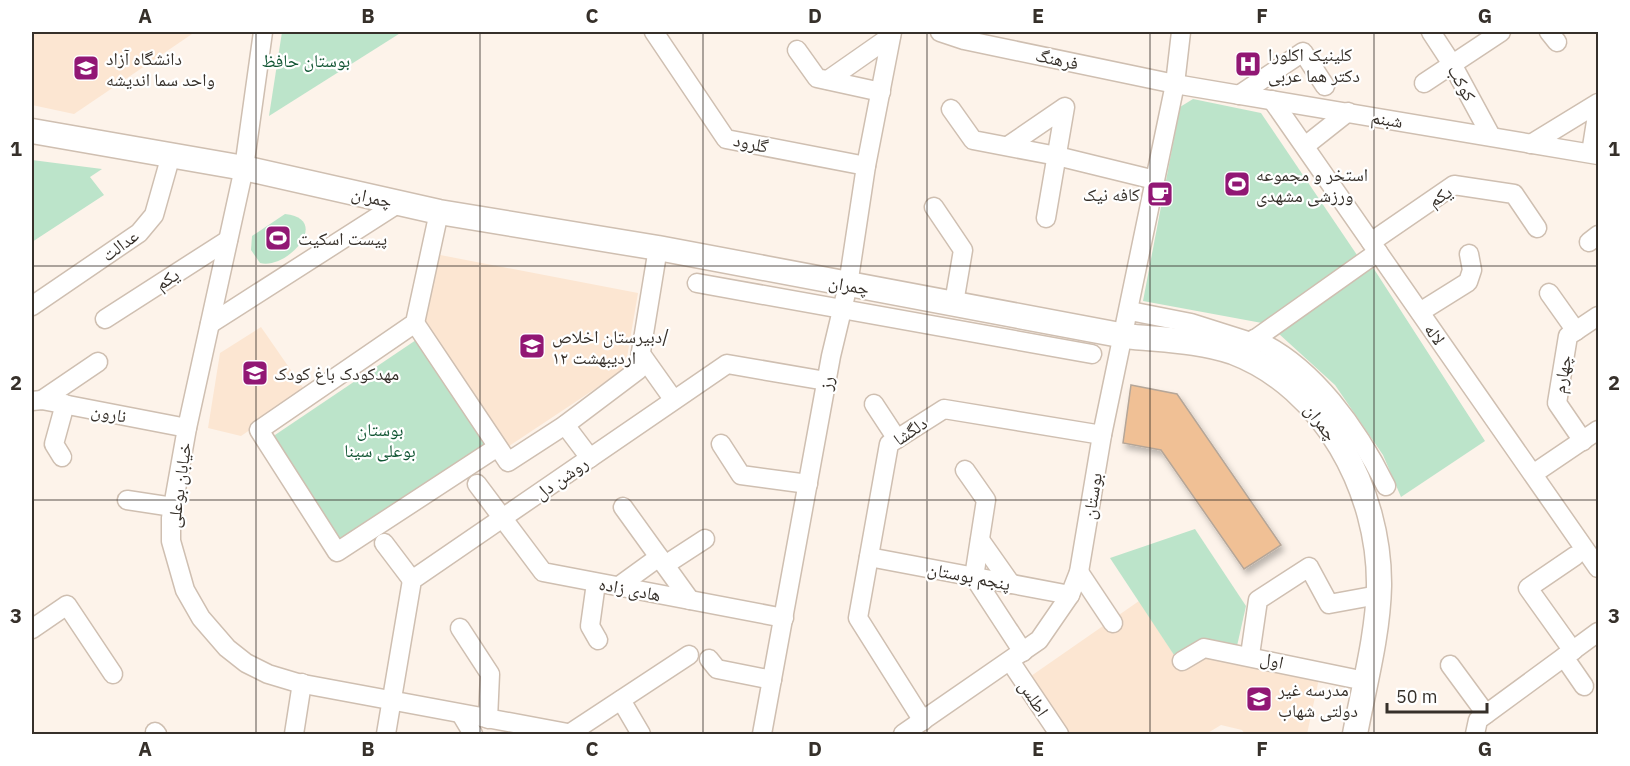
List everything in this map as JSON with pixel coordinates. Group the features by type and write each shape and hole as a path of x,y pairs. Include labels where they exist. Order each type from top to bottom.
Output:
{"main road":[{"name":"چمران","path":"32,131 244,168 439,212 658,248 1125,336 1203,344 1233,352 1267,369 1299,395 1335,440 1360,486 1374,529 1378,595 1355,735"}],"street":[{"name":"خیابان بوعلی","path":"263,32 244,168 172,507 171,541 176,567 185,590 201,618 227,648 246,663 268,674 302,683 488,719 512,730 571,734"},
{"name":"گلرود","path":"654,32 726,139 866,166"},
{"name":"فرهنگ","path":"940,32 964,40 1175,84"},
{"name":"بوستان","path":"903,735 923,726 1039,640 1053,623 1070,595 1079,572 1102,435 1125,336 1175,84 1181,32"},
{"name":"کوکب","path":"1431,32 1452,64 1491,136"},
{"path":"1424,83 1501,32"},
{"name":"رز","path":"762,735 826,381 848,285 866,166 892,34"},
{"path":"828,80 892,34"},
{"path":"797,50 817,78 880,92"},
{"path":"1239,94 1303,51 1325,86"},
{"name":"شبنم","path":"1175,84 1595,154"},
{"name":"لاله","path":"1272,100 1599,568"},
{"path":"1532,144 1599,103"},
{"path":"1008,146 1065,107 1046,218"},
{"path":"951,109 973,140 1057,156 1155,180"},
{"path":"1595,154 1599,109"},
{"path":"1305,146 1348,112"},
{"name":"عدالت","path":"32,306 139,233 154,215 171,155"},
{"name":"یکم","path":"1254,339 1454,185 1514,194 1537,228"},
{"path":"210,324 399,203"},
{"path":"934,207 963,250 954,303"},
{"path":"439,212 415,323 259,430 337,552 496,448"},
{"name":"یکم","path":"105,319 228,240"},
{"path":"415,323 496,448 508,462 565,425 638,370 647,360 658,248"},
{"path":"1420,312 1468,282 1472,270 1468,254"},
{"path":"697,283 1092,354"},
{"path":"1549,293 1576,331"},
{"path":"1130,311 1191,323 1251,342 1254,339 1276,348 1342,414 1366,446 1386,486"},
{"name":"چهارم","path":"1583,441 1557,403 1568,336 1599,316"},
{"path":"647,360 673,399"},
{"path":"37,401 98,362"},
{"name":"روشن دل","path":"412,580 727,364 826,381"},
{"name":"نارون","path":"37,401 65,404 187,428"},
{"path":"62,457 54,444 65,404"},
{"path":"874,404 897,439"},
{"name":"دلگشا","path":"923,726 858,618 889,444 944,409 1102,435"},
{"path":"565,425 590,458"},
{"path":"1533,474 1599,430"},
{"path":"721,444 741,475 808,484"},
{"path":"965,470 986,500 974,577"},
{"name":"هادی زاده","path":"477,484 543,572 784,618"},
{"path":"127,500 172,507"},
{"path":"623,507 690,600"},
{"path":"619,586 705,539"},
{"path":"980,540 1011,584"},
{"path":"384,543 412,580 386,735"},
{"path":"1575,556 1528,588 1568,654 1584,686"},
{"name":"پنجم بوستان","path":"869,557 1070,595"},
{"path":"1250,655 1258,600 1309,567 1329,604 1378,595"},
{"path":"1079,572 1113,623"},
{"name":"اطلس","path":"974,577 1059,735"},
{"path":"596,582 590,626 598,640"},
{"path":"32,628 67,604 113,674"},
{"path":"460,628 490,674 488,719"},
{"path":"1475,735 1478,720 1599,633"},
{"name":"اول","path":"1182,661 1204,648 1250,655 1365,681"},
{"path":"571,734 689,655"},
{"path":"710,659 717,669 772,680"},
{"path":"1450,664 1486,714"},
{"path":"294,735 302,683"},
{"path":"621,700 641,735"},
{"path":"461,714 473,735"}],"shaded area":[{"name":"دانشگاه آزاد واحد سما اندیشه","path":"32,32 195,32 74,114 32,105"},
{"name":"دبیرستان اخلاص/ ۱۲ اردیبهشت","path":"435,254 638,293 625,369 503,450 420,323"},
{"name":"مهدکودک باغ کودک","path":"261,327 306,392 241,436 208,428 220,353"},
{"path":"1139,601 1181,665 1204,651 1320,674 1307,734 1245,734 1242,730 1221,725 1206,734 1065,734 1030,683 1031,676"}],"green space":[{"name":"بوستان حافظ","path":"282,32 402,32 269,116"},
{"name":"استخر و مجموعه ورزشی مشهدی","path":"1193,99 1261,113 1357,255 1262,323 1143,301 1180,107"},
{"path":"32,160 102,169 90,177 104,195 32,242"},
{"name":"پیست اسکیت","path":"285,214 299,218 305,225 305,234 301,243 282,259 271,263 260,263 251,250 252,236"},
{"path":"1372,266 1485,441 1401,497 1383,455 1335,385 1278,333"},
{"name":"بوستان بوعلی سینا","path":"419,338 489,442 341,541 272,437"},
{"path":"1195,529 1246,606 1237,646 1178,661 1110,558"}],"building":[{"path":"1131,385 1177,394 1281,545 1244,569 1161,450 1123,443"}],"place":[{"name":"کلینیک اکلورا دکتر هما عربی","path":"1248,64"},
{"name":"دانشگاه آزاد واحد سما اندیشه","path":"86,68"},
{"name":"استخر و مجموعه ورزشی مشهدی","path":"1237,184"},
{"name":"کافه نیک","path":"1160,194"},
{"name":"پیست اسکیت","path":"278,238"},
{"name":"دبیرستان اخلاص/ ۱۲ اردیبهشت","path":"532,346"},
{"name":"مهدکودک باغ کودک","path":"255,373"},
{"name":"مدرسه غیر دولتی شهاب","path":"1259,699"}]}
